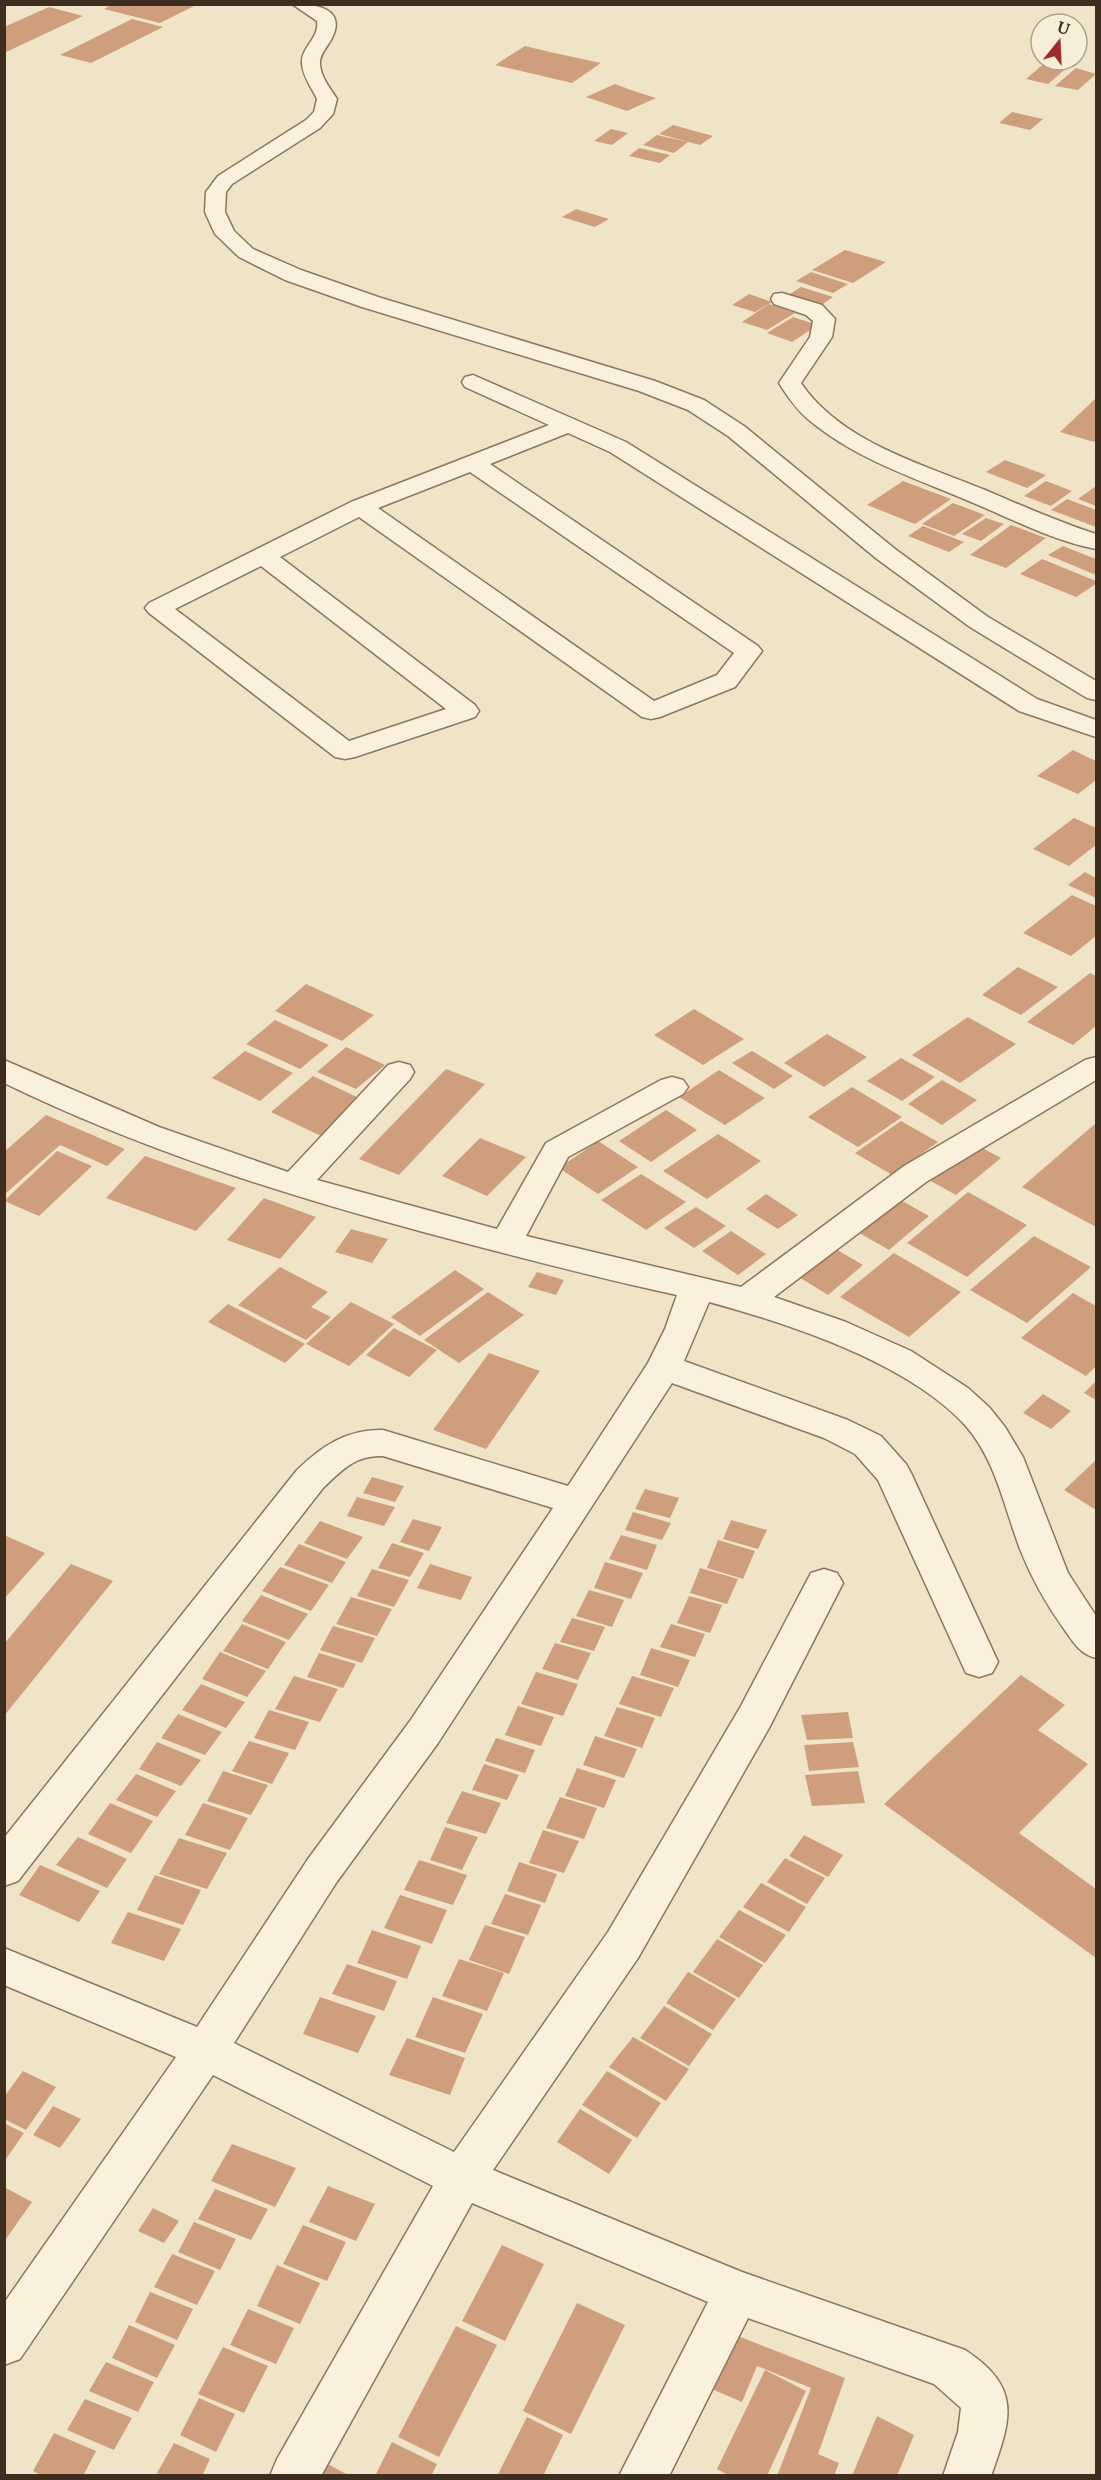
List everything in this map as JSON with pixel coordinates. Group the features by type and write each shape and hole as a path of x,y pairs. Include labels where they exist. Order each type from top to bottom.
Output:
{"street":[{"path":"301,4 319,13 328,24 327,32 311,60 311,69 327,99 323,114 313,124 225,180 216,192 215,212 225,234 246,253 293,274 370,302 647,386 696,405 736,431 886,554 979,622 1096,692"},
{"path":"782,299 814,310 824,319 822,334 815,349 797,367 790,383 793,390 810,408 831,425 859,444 896,462 1067,533 1096,542"},
{"path":"473,382 618,447 1028,705 1096,729"},
{"path":"263,556 466,711 345,751 158,608 360,507 569,425"},
{"path":"360,507 651,711 726,681 749,651 472,463"},
{"path":"4,1070 40,1089 144,1135 362,1205 610,1269 747,1300 854,1338 905,1363 957,1398 995,1437 1012,1469 1049,1573 1078,1621 1096,1643"},
{"path":"295,1184 399,1072"},
{"path":"747,1300 915,1174 1091,1077"},
{"path":"506,1242 557,1150 672,1087"},
{"path":"4,2343 206,2050 322,1871 424,1732 578,1502 664,1367 682,1329 697,1287"},
{"path":"664,1367 836,1429 868,1445 893,1473 979,1662"},
{"path":"4,1869 310,1479 332,1458 350,1446 361,1442 383,1443 578,1502"},
{"path":"294,2475 462,2178 623,1945 756,1717 824,1583"},
{"path":"4,1966 206,2050 462,2178 737,2292 948,2366 963,2376 976,2391 985,2407 984,2425 967,2475"},
{"path":"643,2475 737,2292"}],"building":[{"path":"113,4 198,4 160,23 104,9"},
{"path":"49,7 83,16 4,53 4,27"},
{"path":"132,19 163,27 91,63 60,55"},
{"path":"525,46 601,63 572,83 495,65"},
{"path":"1034,72 1062,72 1048,84 1026,79"},
{"path":"1071,72 1096,74 1078,90 1055,86"},
{"path":"615,84 656,98 627,111 586,97"},
{"path":"1012,112 1043,119 1030,130 999,123"},
{"path":"673,125 713,136 700,145 659,134"},
{"path":"611,129 628,133 612,145 594,141"},
{"path":"657,135 688,142 674,153 643,145"},
{"path":"639,148 670,155 660,163 629,156"},
{"path":"576,209 609,219 595,227 562,217"},
{"path":"845,250 886,262 853,283 812,270"},
{"path":"811,272 848,284 833,293 796,281"},
{"path":"801,287 833,297 817,308 785,297"},
{"path":"749,294 772,302 755,312 732,305"},
{"path":"769,304 795,313 767,330 742,322"},
{"path":"793,317 818,325 792,342 767,333"},
{"path":"1095,399 1096,440 1094,442 1060,432"},
{"path":"1005,460 1046,475 1027,488 986,472"},
{"path":"903,481 951,499 915,524 867,505"},
{"path":"1046,481 1072,491 1051,506 1024,496"},
{"path":"1096,486 1096,506 1078,499"},
{"path":"1067,499 1096,510 1096,527 1051,510"},
{"path":"953,503 985,515 954,536 922,524"},
{"path":"986,518 1004,524 981,541 962,534"},
{"path":"1011,525 1046,538 1006,568 970,555"},
{"path":"923,526 964,542 949,552 908,536"},
{"path":"1063,546 1096,559 1096,575 1048,555"},
{"path":"1042,559 1096,581 1096,584 1076,597 1020,574"},
{"path":"1073,750 1096,761 1096,780 1078,794 1037,776"},
{"path":"1074,818 1096,828 1096,845 1069,866 1033,849"},
{"path":"1085,872 1096,878 1096,898 1068,885"},
{"path":"1072,895 1096,906 1096,936 1071,956 1023,933"},
{"path":"1018,967 1058,987 1021,1015 982,995"},
{"path":"1090,973 1096,976 1096,1026 1073,1045 1027,1022"},
{"path":"306,984 374,1015 342,1041 275,1011"},
{"path":"694,1009 744,1039 703,1065 654,1035"},
{"path":"968,1017 1016,1044 960,1083 912,1055"},
{"path":"275,1020 329,1045 300,1069 246,1044"},
{"path":"827,1034 867,1057 824,1087 784,1063"},
{"path":"346,1047 385,1065 356,1089 317,1072"},
{"path":"245,1051 293,1073 260,1101 212,1078"},
{"path":"752,1051 793,1076 774,1089 732,1063"},
{"path":"901,1058 935,1077 902,1101 867,1081"},
{"path":"446,1069 485,1084 399,1175 359,1159"},
{"path":"719,1070 765,1098 725,1125 679,1097"},
{"path":"313,1076 365,1101 323,1137 271,1112"},
{"path":"942,1080 977,1100 942,1125 908,1104"},
{"path":"852,1087 902,1117 858,1147 808,1117"},
{"path":"666,1110 697,1130 651,1162 619,1141"},
{"path":"46,1115 125,1149 107,1166 60,1145 4,1195 4,1152"},
{"path":"901,1121 938,1142 892,1175 855,1153"},
{"path":"1096,1123 1096,1227 1022,1187"},
{"path":"718,1134 761,1161 707,1199 663,1171"},
{"path":"480,1138 526,1157 487,1196 442,1176"},
{"path":"598,1141 638,1167 598,1194 559,1168"},
{"path":"971,1142 1001,1158 956,1195 927,1179"},
{"path":"57,1151 92,1166 39,1216 4,1201"},
{"path":"145,1156 236,1188 196,1231 106,1198"},
{"path":"641,1174 686,1202 646,1230 601,1200"},
{"path":"968,1192 1027,1225 967,1277 907,1243"},
{"path":"766,1194 798,1215 778,1229 746,1209"},
{"path":"892,1195 929,1216 889,1250 851,1228"},
{"path":"264,1198 316,1217 280,1259 227,1240"},
{"path":"696,1207 726,1226 694,1248 664,1228"},
{"path":"351,1229 388,1239 372,1263 335,1252"},
{"path":"731,1231 766,1254 738,1275 702,1251"},
{"path":"1034,1236 1091,1267 1027,1323 970,1290"},
{"path":"829,1245 863,1265 828,1295 794,1274"},
{"path":"894,1253 961,1292 909,1337 840,1297"},
{"path":"280,1267 328,1292 311,1307 331,1317 306,1340 238,1305"},
{"path":"455,1270 484,1289 420,1336 391,1317"},
{"path":"537,1272 564,1280 556,1295 528,1287"},
{"path":"488,1292 524,1315 459,1363 424,1340"},
{"path":"1073,1293 1096,1306 1096,1366 1086,1376 1021,1338"},
{"path":"351,1302 394,1324 349,1366 306,1344"},
{"path":"228,1304 305,1344 285,1363 208,1322"},
{"path":"394,1328 437,1350 409,1377 366,1355"},
{"path":"489,1353 540,1371 486,1449 433,1430"},
{"path":"1096,1381 1096,1400 1084,1393"},
{"path":"1043,1394 1071,1411 1051,1429 1023,1413"},
{"path":"1096,1460 1096,1510 1064,1490"},
{"path":"372,1477 404,1486 395,1502 363,1493"},
{"path":"645,1489 679,1498 670,1518 635,1509"},
{"path":"357,1497 395,1507 384,1526 347,1516"},
{"path":"633,1512 671,1523 662,1540 625,1530"},
{"path":"413,1519 442,1527 429,1551 400,1542"},
{"path":"731,1520 767,1530 758,1549 723,1539"},
{"path":"320,1521 363,1537 347,1559 304,1543"},
{"path":"4,1535 45,1553 4,1599"},
{"path":"621,1535 657,1545 647,1570 609,1559"},
{"path":"718,1540 755,1551 743,1579 707,1568"},
{"path":"392,1543 424,1553 410,1577 378,1568"},
{"path":"299,1544 346,1562 332,1583 284,1565"},
{"path":"605,1562 643,1573 631,1599 594,1588"},
{"path":"71,1564 113,1581 4,1716 4,1644"},
{"path":"430,1564 472,1577 461,1600 417,1588"},
{"path":"280,1567 329,1585 311,1611 262,1591"},
{"path":"700,1568 738,1579 727,1604 690,1593"},
{"path":"372,1569 409,1580 394,1607 357,1596"},
{"path":"589,1590 624,1600 612,1627 576,1616"},
{"path":"261,1595 308,1614 289,1640 242,1621"},
{"path":"689,1596 722,1605 710,1633 677,1623"},
{"path":"351,1597 392,1609 377,1636 336,1624"},
{"path":"572,1618 605,1627 594,1651 560,1642"},
{"path":"242,1624 286,1642 268,1669 223,1651"},
{"path":"671,1624 705,1634 695,1657 660,1647"},
{"path":"333,1626 375,1638 362,1663 320,1650"},
{"path":"555,1643 591,1653 578,1680 542,1669"},
{"path":"651,1648 690,1660 678,1687 640,1675"},
{"path":"220,1652 266,1671 247,1697 202,1679"},
{"path":"319,1653 356,1664 343,1688 307,1677"},
{"path":"536,1672 578,1684 563,1716 521,1704"},
{"path":"1021,1675 1065,1705 1038,1730 1088,1764 1019,1833 1096,1889 1096,1958 884,1804"},
{"path":"294,1676 338,1689 320,1722 275,1709"},
{"path":"632,1676 674,1688 661,1717 619,1704"},
{"path":"201,1684 245,1702 226,1728 182,1710"},
{"path":"518,1706 554,1717 541,1746 505,1735"},
{"path":"617,1707 655,1718 642,1748 604,1736"},
{"path":"269,1710 309,1722 295,1750 254,1738"},
{"path":"848,1712 853,1738 807,1740 801,1715"},
{"path":"178,1714 222,1732 205,1755 161,1738"},
{"path":"595,1736 637,1749 624,1778 583,1765"},
{"path":"496,1738 535,1750 525,1773 485,1761"},
{"path":"249,1741 289,1753 272,1784 232,1771"},
{"path":"157,1742 201,1760 181,1786 139,1769"},
{"path":"853,1742 859,1767 809,1771 804,1745"},
{"path":"484,1764 519,1775 507,1800 472,1790"},
{"path":"577,1768 616,1780 604,1808 565,1796"},
{"path":"223,1771 268,1785 251,1815 207,1801"},
{"path":"858,1771 865,1803 812,1806 805,1775"},
{"path":"136,1774 176,1791 157,1817 116,1800"},
{"path":"462,1791 501,1803 486,1834 446,1823"},
{"path":"560,1797 597,1808 584,1839 546,1828"},
{"path":"110,1803 153,1821 131,1853 88,1834"},
{"path":"203,1803 248,1818 230,1850 185,1835"},
{"path":"445,1827 478,1837 462,1870 430,1860"},
{"path":"543,1830 579,1841 564,1873 529,1863"},
{"path":"804,1835 843,1855 828,1877 789,1856"},
{"path":"78,1837 127,1859 107,1888 56,1865"},
{"path":"179,1838 227,1853 207,1889 159,1874"},
{"path":"785,1858 825,1878 807,1904 767,1882"},
{"path":"419,1860 467,1875 453,1905 404,1890"},
{"path":"519,1862 557,1874 545,1903 507,1891"},
{"path":"40,1865 100,1891 79,1922 19,1895"},
{"path":"155,1875 201,1890 183,1925 137,1910"},
{"path":"761,1883 806,1907 789,1932 743,1907"},
{"path":"505,1894 541,1905 528,1935 491,1924"},
{"path":"400,1895 447,1910 432,1944 384,1928"},
{"path":"739,1910 786,1935 765,1963 719,1937"},
{"path":"128,1912 181,1929 164,1961 111,1943"},
{"path":"485,1925 525,1937 509,1974 469,1960"},
{"path":"372,1930 421,1946 407,1979 357,1963"},
{"path":"717,1939 763,1965 739,1998 693,1972"},
{"path":"459,1959 504,1973 487,2011 442,1996"},
{"path":"347,1964 397,1981 384,2011 332,1994"},
{"path":"688,1972 736,1999 713,2030 666,2003"},
{"path":"320,1997 376,2016 358,2053 303,2034"},
{"path":"433,1997 483,2014 465,2053 415,2037"},
{"path":"664,2006 712,2034 689,2066 640,2038"},
{"path":"633,2037 689,2069 666,2101 609,2067"},
{"path":"407,2038 465,2058 450,2095 389,2075"},
{"path":"23,2071 56,2087 26,2130 4,2119 4,2097"},
{"path":"607,2071 661,2103 637,2138 582,2105"},
{"path":"53,2106 81,2119 60,2148 33,2135"},
{"path":"580,2109 632,2140 609,2174 557,2142"},
{"path":"4,2123 24,2133 4,2162"},
{"path":"232,2144 296,2168 275,2207 211,2181"},
{"path":"328,2186 375,2204 356,2241 309,2222"},
{"path":"4,2187 32,2202 6,2239 4,2238"},
{"path":"215,2189 268,2209 251,2240 198,2219"},
{"path":"153,2208 179,2221 164,2243 138,2231"},
{"path":"194,2222 236,2239 220,2270 178,2252"},
{"path":"303,2225 346,2242 327,2281 283,2264"},
{"path":"502,2245 544,2264 505,2341 462,2321"},
{"path":"172,2254 215,2271 197,2305 154,2287"},
{"path":"277,2265 320,2283 300,2324 257,2306"},
{"path":"150,2292 193,2309 177,2340 135,2322"},
{"path":"577,2303 625,2325 571,2434 523,2411"},
{"path":"248,2309 294,2328 276,2364 230,2345"},
{"path":"129,2325 175,2345 157,2378 112,2358"},
{"path":"456,2326 497,2345 439,2457 398,2437"},
{"path":"730,2333 845,2378 818,2454 839,2463 834,2476 777,2476 811,2388 757,2366 742,2402 707,2387"},
{"path":"223,2347 268,2366 244,2413 198,2394"},
{"path":"106,2362 154,2382 138,2412 89,2391"},
{"path":"765,2370 806,2391 767,2476 730,2476 717,2469"},
{"path":"199,2398 235,2414 216,2452 180,2435"},
{"path":"85,2399 132,2418 114,2450 67,2430"},
{"path":"877,2416 914,2435 897,2476 852,2476"},
{"path":"527,2417 563,2435 543,2476 497,2476"},
{"path":"54,2433 96,2451 83,2476 43,2476 33,2471"},
{"path":"392,2442 437,2464 431,2476 375,2476"},
{"path":"174,2443 210,2459 202,2476 163,2476 157,2473"},
{"path":"322,2461 350,2476 313,2476"}]}
